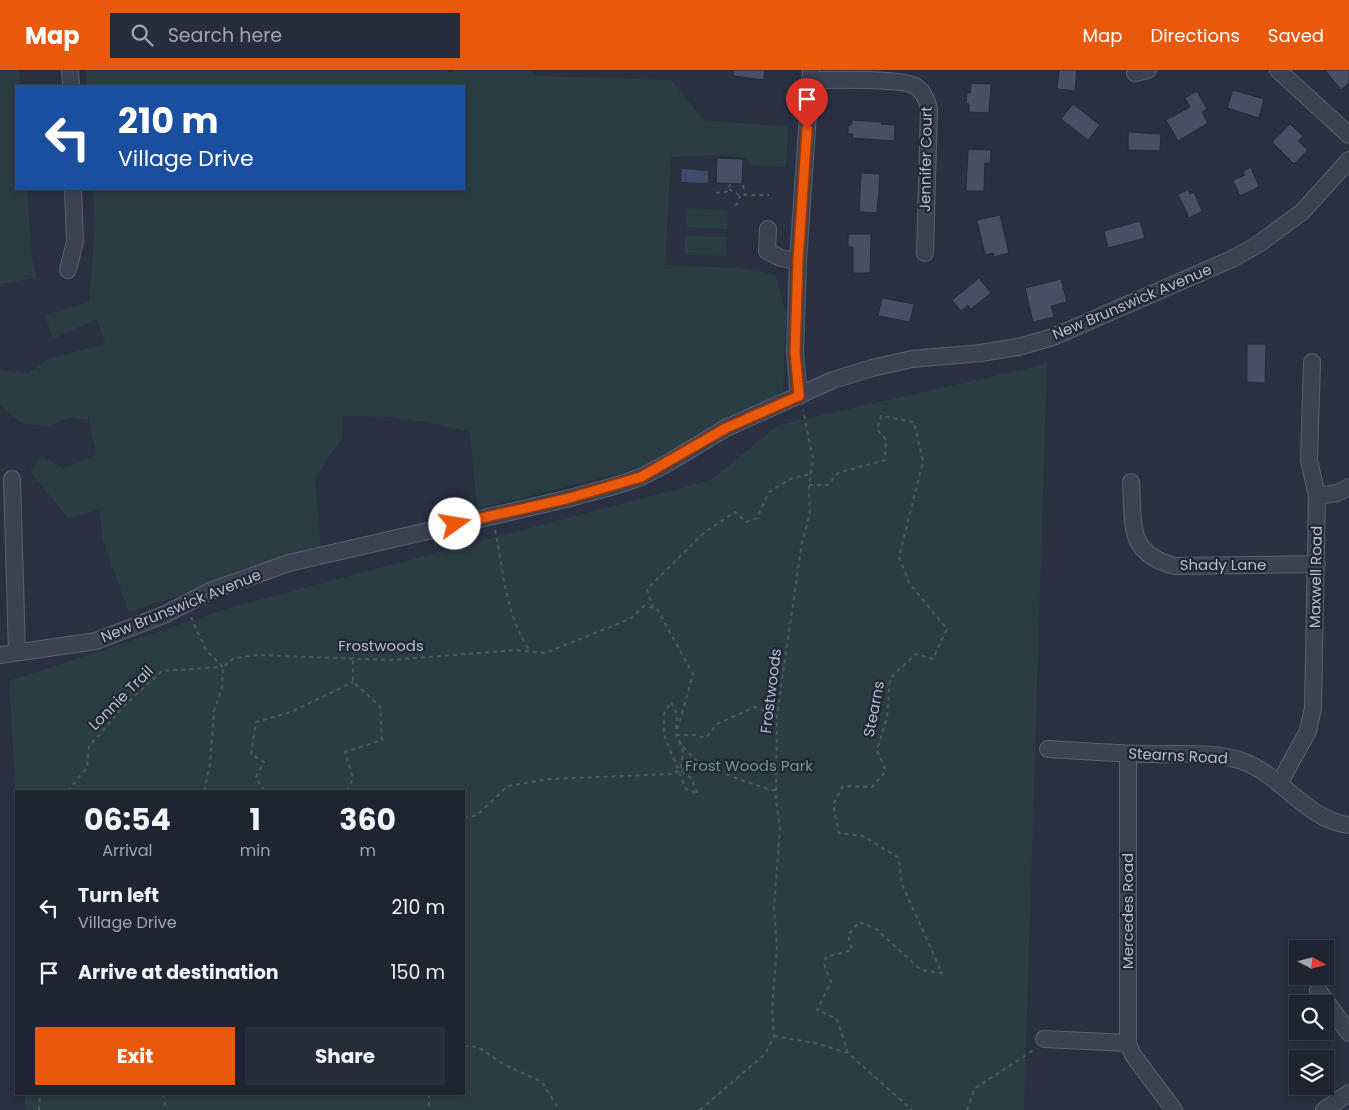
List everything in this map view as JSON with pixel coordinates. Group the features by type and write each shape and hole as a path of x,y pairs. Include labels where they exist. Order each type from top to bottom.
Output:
{"street":[{"path":"70,70 71,85"},
{"path":"1278,70 1349,135"},
{"path":"799,396 795,352 798,261 811,75"},
{"name":"Jennifer Court","path":"811,75 908,83 923,92 929,109 926,253"},
{"name":"New Brunswick Avenue","path":"0,655 96,640 132,628 210,591 290,563 566,499 641,477 726,428 833,380 872,368 912,360 1018,347 1053,337 1232,259 1257,245 1302,212 1349,160"},
{"path":"68,270 75,241 74,190"},
{"path":"768,229 767,251 781,258 798,261"},
{"name":"Maxwell Road","path":"1279,784 1308,731 1313,708 1317,496 1308,460 1312,362"},
{"path":"12,479 17,652"},
{"name":"Shady Lane","path":"1131,482 1135,534 1140,546 1148,556 1159,562 1175,566 1317,564"},
{"path":"1317,496 1337,493 1349,487"},
{"name":"Stearns Road","path":"1048,749 1128,754 1218,755 1242,760 1260,769 1313,810 1331,821 1349,825"},
{"name":"Mercedes Road","path":"1128,754 1128,1043"},
{"path":"1318,990 1349,1033"},
{"path":"1044,1039 1128,1043 1134,1055 1174,1110"},
{"path":"1324,1110 1349,1093"}],"path":[{"path":"716,193 726,192 730,184"},
{"path":"743,185 745,196"},
{"path":"729,189 740,196 769,195"},
{"path":"736,206 740,196"},
{"name":"Frostwoods","path":"774,1036 772,1009 777,946 774,909 780,827 776,790 776,716 802,542 810,514 810,485 814,459 799,396"},
{"name":"Stearns","path":"810,485 828,485 838,472 885,460 886,440 877,429 881,416 914,422 922,462 899,557 909,583 947,629 933,659 916,654 890,678 887,717 877,750 886,771 872,787 843,786 833,805 839,833 863,836 899,858 901,882 942,973 921,970 876,928 859,922 848,935 852,950 826,957 824,964 831,982 817,1010 837,1019 848,1053"},
{"path":"776,790 738,779 698,762 683,747 676,735 693,674 657,609 653,608 647,589 705,532 735,512 746,522 757,518 769,492 790,479 811,474"},
{"path":"487,517 494,528 505,593 519,636 530,651"},
{"path":"183,605 194,623 206,650 223,667 222,688 214,711 210,764 204,790"},
{"name":"Frostwoods","path":"223,667 234,658 258,656 391,660 515,650 545,652 630,619 644,606 653,608"},
{"path":"347,790 353,778 344,752 382,740 380,706 353,682 353,658"},
{"name":"Lonnie Trail","path":"69,790 87,767 89,746 128,702 162,671 223,667"},
{"path":"263,790 256,777 264,762 252,754 256,722 291,712 353,682"},
{"path":"680,770 683,752 676,735 676,714 671,702 664,714 664,735 680,770 686,789 698,794 691,778 680,770"},
{"path":"676,735 694,735 706,738 716,724 755,707 776,716"},
{"path":"465,818 476,815 508,786 549,779 672,774 698,762"},
{"path":"700,1110 765,1054 774,1036 815,1043 848,1053 912,1110"},
{"path":"967,1110 974,1090 1034,1049 1044,1039"},
{"path":"465,1046 478,1047 503,1064 542,1082 559,1110"},
{"path":"39,1110 40,1095"},
{"path":"163,1095 166,1110"},
{"path":"429,1095 429,1110"}],"green space":[{"path":"0,70 19,70 20,85 15,85 15,190 27,190 32,259 37,278 0,284"},
{"path":"86,70 446,70 451,73 454,70 530,70 537,76 672,80 703,120 788,127 786,167 754,166 744,158 719,155 671,157 665,265 737,268 775,274 786,312 783,399 646,467 477,509 470,432 436,424 391,417 342,416 342,438 315,478 321,550 129,612 103,541 99,510 68,518 30,472 42,456 63,468 96,455 89,420 71,417 49,426 23,424 0,406 0,369 28,374 47,359 105,344 97,319 53,339 45,315 89,302 95,225 93,190 465,190 465,85 87,85"},
{"path":"687,208 728,210 727,229 686,227"},
{"path":"685,236 727,237 726,256 685,255"},
{"name":"Frost Woods Park","path":"1047,364 1024,1110 25,1110 25,1095 465,1095 465,790 16,790 9,681 232,607 711,480 778,425"}],"water":[{"path":"682,169 708,171 708,183 681,182"}],"building":[{"path":"733,70 765,70 764,80 733,76"},
{"path":"1059,70 1077,70 1075,91 1057,89"},
{"path":"1325,70 1349,70 1349,83 1341,90"},
{"path":"971,83 991,84 989,113 969,112 969,104 966,103"},
{"path":"1233,90 1264,99 1259,118 1227,108"},
{"path":"1197,91 1207,109 1202,112 1208,123 1178,141 1166,120 1190,107 1185,98"},
{"path":"1073,104 1100,125 1088,140 1061,119"},
{"path":"852,120 895,125 894,141 852,138 853,134 848,134 848,125 851,125"},
{"path":"1290,124 1303,136 1298,141 1308,150 1294,164 1272,142"},
{"path":"1128,132 1161,134 1160,151 1128,150"},
{"path":"968,149 991,150 990,164 985,163 984,191 966,191"},
{"path":"717,158 743,159 742,184 716,183"},
{"path":"1251,167 1259,187 1240,196 1233,180 1245,175 1243,171"},
{"path":"861,173 880,174 877,213 859,212"},
{"path":"1188,190 1190,194 1194,192 1202,211 1189,218 1178,194"},
{"path":"1000,215 1009,253 994,257 993,253 985,255 977,220"},
{"path":"1140,221 1145,238 1108,248 1104,231"},
{"path":"848,234 871,234 870,273 853,273 853,247 848,247"},
{"path":"979,278 991,293 971,309 968,305 961,311 952,300"},
{"path":"1061,279 1067,302 1051,306 1054,317 1033,322 1025,288"},
{"path":"882,298 914,304 910,322 878,316"},
{"path":"1247,344 1266,344 1265,383 1247,382"}],"route":[{"path":"455,524 566,499 641,477 726,428 799,396 795,352 798,261 807,129"}]}
